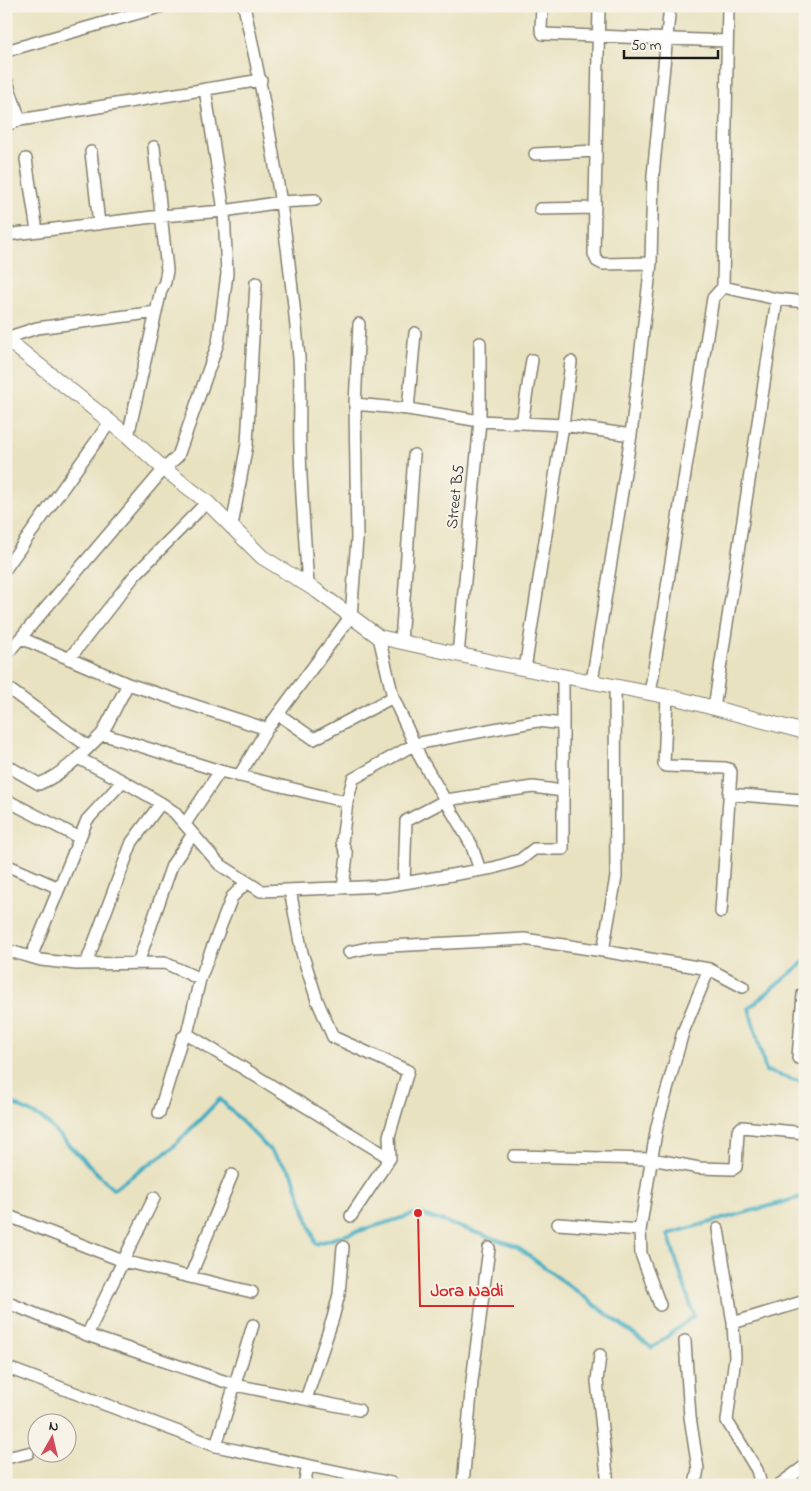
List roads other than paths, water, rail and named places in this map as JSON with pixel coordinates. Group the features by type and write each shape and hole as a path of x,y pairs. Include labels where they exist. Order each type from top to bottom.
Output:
{"street":[{"path":"6,50 162,6"},
{"path":"244,6 261,80 281,202 299,360 300,450 308,585"},
{"path":"542,6 541,29 543,34 728,41"},
{"path":"598,6 594,254 597,261 603,264 651,263"},
{"path":"592,682 631,435 651,263 653,175 670,6"},
{"path":"650,694 713,298 723,287 728,6"},
{"path":"6,79 20,120"},
{"path":"6,125 20,120 261,80"},
{"path":"6,656 164,469 178,456 218,343 227,274 224,211 205,89"},
{"path":"128,436 160,290 165,282 167,270 154,147"},
{"path":"535,154 596,151"},
{"path":"91,152 100,224"},
{"path":"26,159 37,231"},
{"path":"6,235 161,216 224,211 281,202 315,200"},
{"path":"540,209 595,208"},
{"path":"232,526 247,444 256,283"},
{"path":"723,287 777,299 805,302"},
{"path":"714,708 777,299"},
{"path":"6,338 37,328 156,312"},
{"path":"239,776 267,729 350,616 357,539 355,404 359,324"},
{"path":"408,409 415,333"},
{"path":"6,338 128,436 164,469 207,502 262,557 308,585 379,637 525,669 667,697 805,732"},
{"name":"Street B5","path":"458,655 480,421 480,343"},
{"path":"522,423 532,360"},
{"path":"525,669 564,424 571,362"},
{"path":"355,404 408,409 480,421 564,424 631,435"},
{"path":"6,568 110,422"},
{"path":"401,642 414,455"},
{"path":"69,659 135,575 207,502"},
{"path":"379,637 393,697 415,744 471,844 480,870"},
{"path":"21,638 128,684 267,729"},
{"path":"78,758 123,781 174,812 219,864 261,891 386,886 404,883 480,870 520,860 534,849 563,849 562,676"},
{"path":"6,765 39,784 53,777 78,758 102,734 128,684"},
{"path":"603,951 616,877 615,686"},
{"path":"6,687 89,747"},
{"path":"278,714 314,739 393,697"},
{"path":"667,697 664,764 666,766 729,769 731,772 721,912"},
{"path":"343,888 347,855 342,842 347,802 353,778 415,744 537,721 563,724"},
{"path":"102,734 220,771 347,802"},
{"path":"184,824 220,771"},
{"path":"31,957 87,820 123,781"},
{"path":"404,883 406,821 446,800 533,786 563,791"},
{"path":"729,794 802,800"},
{"path":"6,800 80,838"},
{"path":"86,964 132,842 161,803"},
{"path":"138,963 172,865 193,834"},
{"path":"6,865 59,888"},
{"path":"159,1113 182,1038 186,1034 200,979 232,897 247,882"},
{"path":"290,890 302,953 317,1000 334,1037 408,1071 389,1136 390,1158 351,1216"},
{"path":"349,952 372,947 524,939 709,969 743,987"},
{"path":"6,950 41,960 86,964 165,963 200,979"},
{"path":"660,1305 641,1254 640,1230 657,1126 682,1032 709,969"},
{"path":"798,1058 803,994 805,995"},
{"path":"186,1034 390,1158"},
{"path":"514,1156 652,1159 699,1168 733,1170 736,1167 738,1130 742,1127 805,1133"},
{"path":"190,1277 232,1175"},
{"path":"87,1335 154,1198"},
{"path":"6,1216 123,1261 252,1292"},
{"path":"558,1224 640,1230"},
{"path":"718,1229 733,1323 735,1357 728,1421 757,1470 761,1485"},
{"path":"306,1399 339,1294 343,1247"},
{"path":"464,1485 472,1381 489,1248"},
{"path":"733,1323 805,1301"},
{"path":"6,1302 87,1335 235,1385 359,1410"},
{"path":"216,1446 253,1325"},
{"path":"685,1341 690,1417 698,1469 695,1485"},
{"path":"600,1355 597,1381 608,1485"},
{"path":"6,1368 216,1446 394,1484"},
{"path":"6,1458 28,1453"},
{"path":"304,1485 308,1466"},
{"path":"779,1485 805,1466"}],"waterway":[{"path":"805,961 749,1008 766,1071 805,1083"},
{"path":"6,1100 43,1119 113,1189 171,1149 220,1099 292,1173 316,1244 418,1213 516,1246 652,1348 694,1316 668,1234 805,1196"}],"place":[{"name":"Jora Nadi","path":"418,1213"}]}
